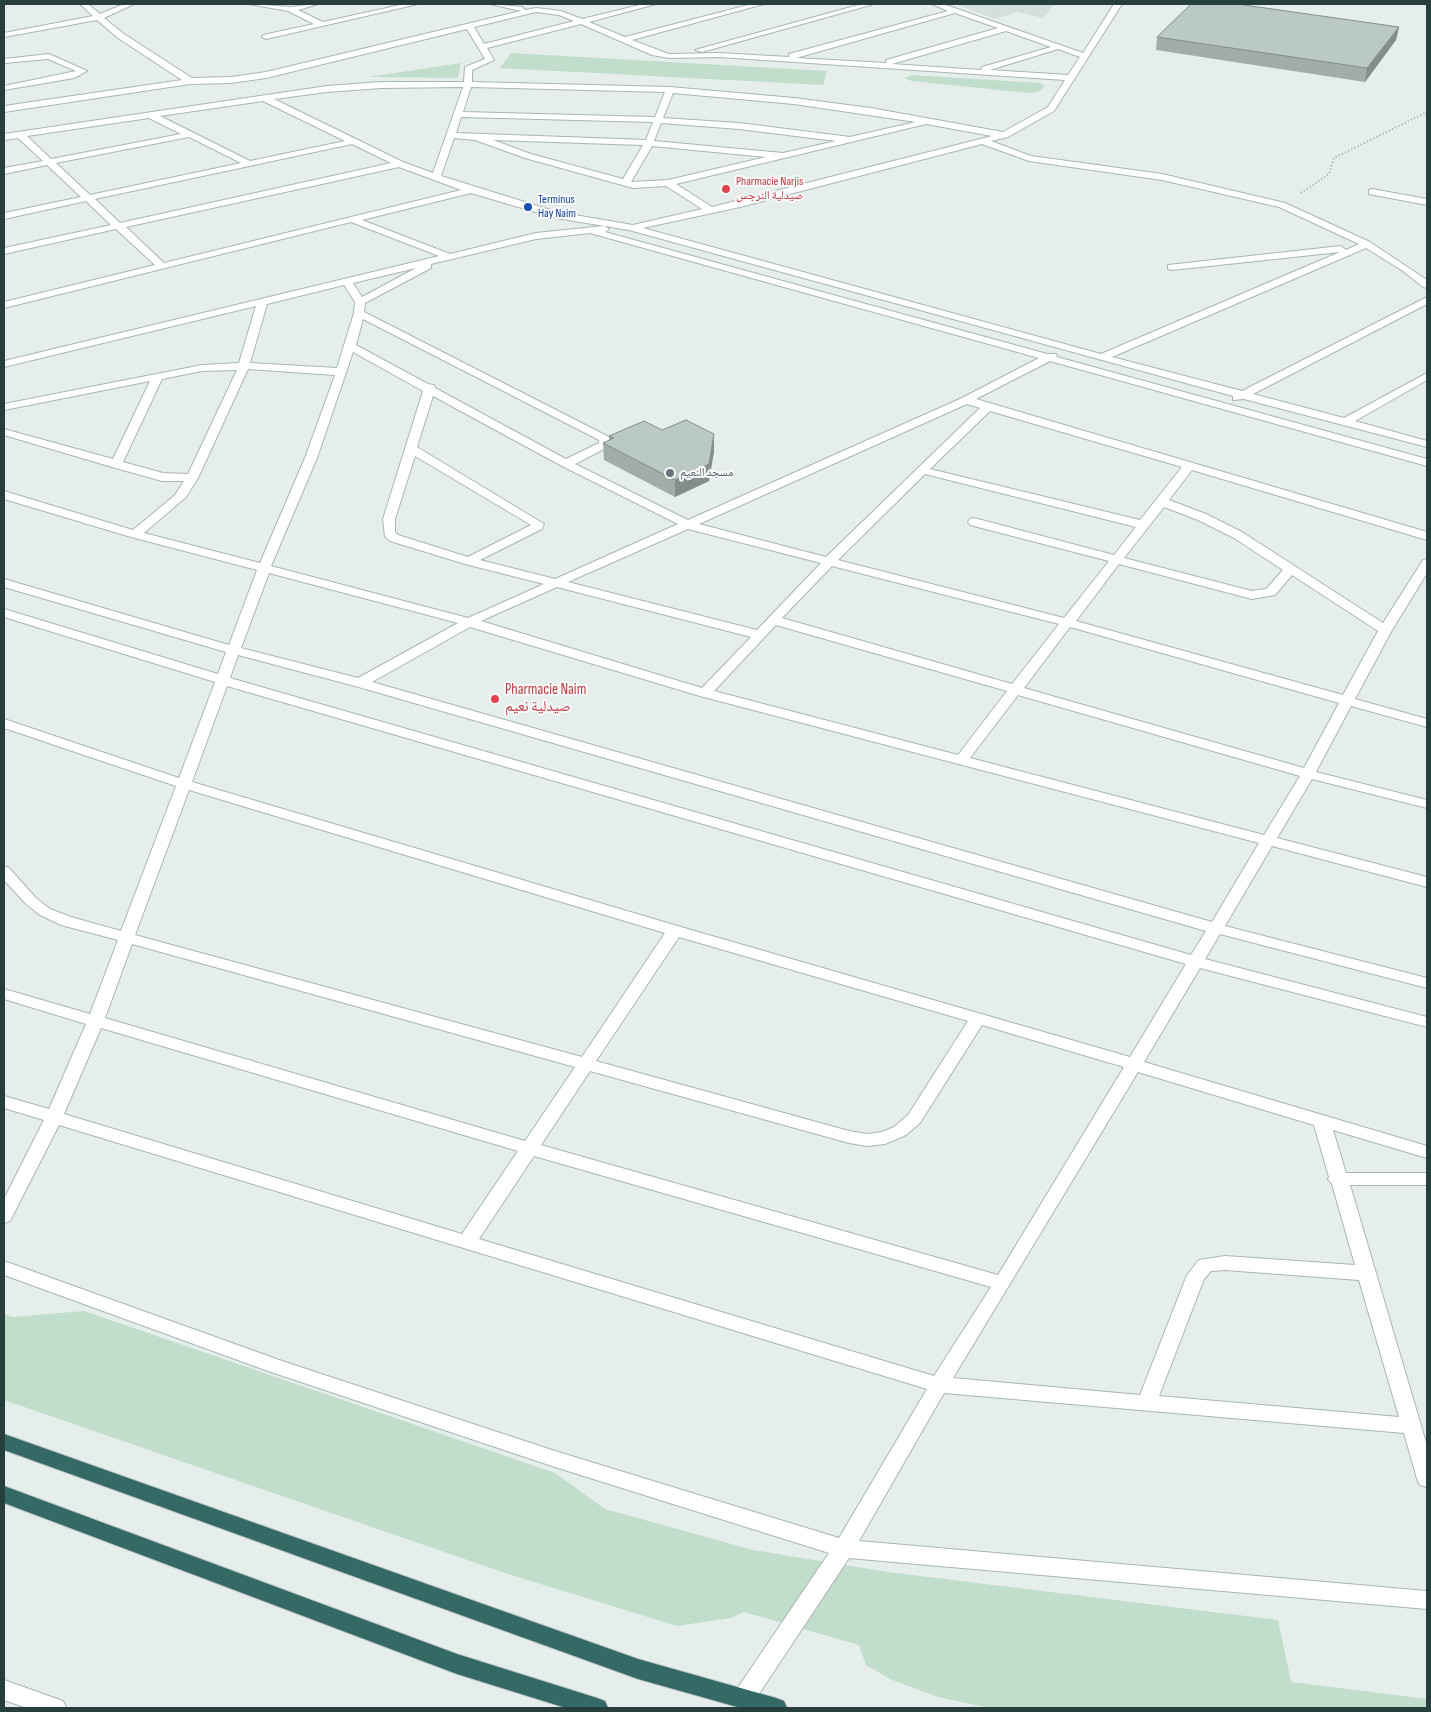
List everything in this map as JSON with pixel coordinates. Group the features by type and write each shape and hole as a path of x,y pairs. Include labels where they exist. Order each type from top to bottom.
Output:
{"highway":[{"path":"4,1442 638,1669 776,1708"},
{"path":"4,1494 457,1664 597,1708"}],"street":[{"path":"84,4 121,36 190,81"},
{"path":"4,35 99,17 130,4"},
{"path":"253,4 290,9 321,24"},
{"path":"290,9 314,4"},
{"path":"266,37 414,4"},
{"path":"494,4 506,8 562,13 655,53 676,56 719,55 1072,78"},
{"path":"4,109 190,81 231,80 266,75 559,4"},
{"path":"482,47 652,4"},
{"path":"623,40 760,4"},
{"path":"676,56 870,4"},
{"path":"936,4 1085,56"},
{"path":"4,364 348,283 536,236 630,227 711,211 1005,136 1051,108 1118,4"},
{"path":"781,59 955,11"},
{"path":"436,178 468,84 468,69 490,60 469,25"},
{"path":"878,66 1005,29"},
{"path":"976,72 1058,47"},
{"path":"4,61 49,56 83,71 74,75 4,88"},
{"path":"4,137 354,86 468,84 670,90 813,104 930,121 1005,136"},
{"path":"626,183 660,120 670,90"},
{"path":"266,99 351,142 400,164 471,190 556,214 630,227 1241,396 1427,444"},
{"path":"458,114 660,120 739,126 851,140"},
{"path":"152,116 248,163"},
{"path":"476,137 528,156 626,183 648,186 668,183 930,121"},
{"path":"4,171 192,134"},
{"path":"20,135 163,267"},
{"path":"451,136 649,143 784,156"},
{"path":"4,216 351,142"},
{"path":"985,142 1029,158 1162,177 1282,206 1323,222 1362,246 1407,269 1427,285"},
{"path":"4,251 400,164"},
{"path":"668,183 711,211"},
{"path":"4,305 471,190"},
{"path":"1372,192 1427,202"},
{"path":"556,214 586,230 1427,463"},
{"path":"354,220 450,257"},
{"path":"1172,267 1362,246"},
{"path":"1102,357 1362,246"},
{"path":"359,308 436,260"},
{"path":"4,1216 54,1118 96,1020 233,650 264,569 311,458 350,346 359,308 348,283"},
{"path":"1221,406 1427,300"},
{"path":"135,534 180,497 192,478 244,366 262,303"},
{"path":"359,308 605,439 604,445 566,464"},
{"path":"350,346 430,387 566,464 689,525 1069,623 1427,723"},
{"path":"360,683 470,622 966,400 1067,348"},
{"path":"4,406 202,368 244,366 341,372"},
{"path":"1344,423 1427,376"},
{"path":"116,465 158,377"},
{"path":"430,387 389,519 389,533 394,538 405,543 469,561 759,635"},
{"path":"966,400 1427,536"},
{"path":"704,694 830,560 988,406"},
{"path":"4,432 162,477 192,478"},
{"path":"410,448 538,524 538,526 469,561"},
{"path":"960,761 1189,466"},
{"path":"921,470 1144,525"},
{"path":"4,495 135,534 470,622 704,694 1427,882"},
{"path":"1162,502 1202,517 1238,535 1385,630"},
{"path":"974,522 1252,595 1270,592 1290,570"},
{"path":"743,1699 844,1549 939,1385 1003,1284 1268,842 1308,774 1385,630 1427,563"},
{"path":"4,583 233,650 360,683 1216,928 1427,983"},
{"path":"4,613 223,680 1196,962 1427,1022"},
{"path":"774,620 1308,774 1427,804"},
{"path":"4,723 183,784 674,931 978,1018 1427,1152"},
{"path":"4,871 20,890 45,912 66,921 126,936 585,1065 849,1137 867,1140 885,1138 900,1131 914,1119 978,1018"},
{"path":"466,1243 674,931"},
{"path":"4,994 529,1148 1003,1284"},
{"path":"4,1102 939,1385 1410,1426"},
{"path":"1322,1121 1337,1178 1427,1479"},
{"path":"1337,1178 1427,1179"},
{"path":"1147,1403 1196,1275 1206,1265 1225,1263 1365,1273"},
{"path":"4,1268 284,1369 555,1459 844,1549 1427,1600"},
{"path":"4,1690 55,1708"}],"path":[{"path":"1282,206 1329,174 1334,158 1427,112"}],"shaded area":[{"path":"956,4 1054,4 1044,18 1017,12 995,19"}],"green space":[{"path":"511,53 827,71 823,85 500,68"},
{"path":"461,63 458,78 369,77"},
{"path":"912,75 1040,83 1045,86 1038,92 1029,93 912,81 904,78"},
{"path":"84,1311 555,1473 605,1509 753,1550 888,1572 1278,1620 1291,1682 1427,1699 1427,1708 990,1708 938,1697 890,1679 866,1665 859,1645 744,1612 731,1618 677,1626 508,1574 4,1400 4,1314 13,1317"}],"building":[{"path":"1191,4 1237,4 1399,27 1367,68 1157,37"},
{"path":"686,420 714,434 709,464 675,480 603,443 614,438 609,436 644,421 662,430"}],"place":[{"name":"Pharmacie Narjis صيدلية النرجس","path":"726,189"},
{"name":"Terminus Hay Naim","path":"528,207"},
{"name":"مسجد النعيم","path":"670,473"},
{"name":"Pharmacie Naim صيدلية نعيم","path":"495,699"}]}
